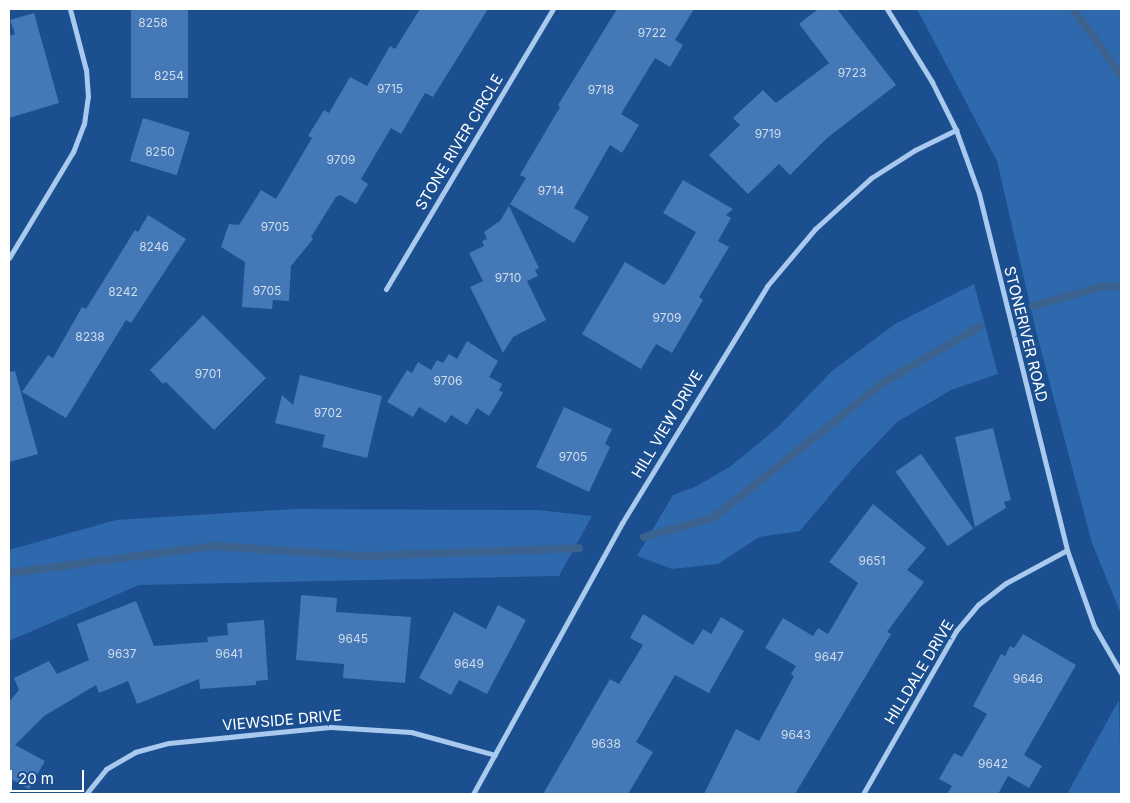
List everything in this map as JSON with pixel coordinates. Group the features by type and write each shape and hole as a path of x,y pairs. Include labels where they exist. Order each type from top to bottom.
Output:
{"street":[{"path":"9,258 73,152 84,124 88,97 86,70 70,9"},
{"name":"STONE RIVER CIRCLE","path":"386,289 553,9"},
{"name":"STONERIVER ROAD","path":"888,9 932,82 956,130 979,194 1067,550 1094,626 1121,673"},
{"name":"HILL VIEW DRIVE","path":"473,794 622,522 767,286 815,229 871,178 915,150 956,130"},
{"name":"HILLDALE DRIVE","path":"862,794 956,631 979,604 1006,583 1067,550"},
{"name":"VIEWSIDE DRIVE","path":"86,794 106,769 135,752 170,743 330,727 411,732 495,755"}],"shaded area":[{"path":"917,9 1121,9 1121,614 1092,543 1037,335 997,161"},
{"path":"974,284 998,374 951,390 897,422 853,468 800,531 759,537 718,564 672,569 637,556 673,495 695,487 731,466 777,428 832,371 895,324"},
{"path":"294,509 538,510 592,516 559,576 139,585 9,641 9,550 116,520"},
{"path":"1119,700 1121,794 1067,794"}],"building":[{"path":"131,9 188,9 188,98 131,98"},
{"path":"420,9 488,9 433,97 425,93 401,134 391,128 361,179 368,184 356,204 340,195 336,197 311,237 313,239 291,266 289,301 273,300 272,309 242,307 245,262 221,247 229,224 239,225 261,190 276,199 312,138 308,136 324,110 329,113 350,77 367,86 390,46 395,49"},
{"path":"617,9 694,9 675,40 683,45 670,67 655,58 621,114 639,125 622,153 610,145 574,208 589,217 574,243 510,204 526,178 520,175 560,107 558,105"},
{"path":"818,9 837,9 896,85 827,138 790,175 779,164 748,194 709,155 740,125 733,118 763,90 776,103 829,63 799,24"},
{"path":"34,13 59,103 9,118 9,36 15,34 10,20"},
{"path":"143,118 190,132 177,175 130,161"},
{"path":"683,180 733,209 726,215 731,218 718,241 729,247 699,297 703,300 672,353 656,344 641,369 582,334 625,262 664,285 669,279 696,232 663,213"},
{"path":"509,206 539,268 535,270 538,276 527,281 546,320 513,337 503,353 470,287 483,281 469,253 484,246 482,241 487,239 484,232 500,221"},
{"path":"148,215 186,239 131,323 126,320 66,418 22,392 48,355 53,358 82,307 86,309 135,230 138,232"},
{"path":"203,315 266,378 214,430 166,382 163,384 150,370"},
{"path":"467,341 498,361 489,377 502,384 499,390 503,393 489,416 477,408 467,425 451,415 446,423 419,407 413,417 387,402 407,370 412,373 418,362 431,370 437,360 443,363 449,354 457,359"},
{"path":"15,371 38,454 9,462 9,372"},
{"path":"300,375 382,396 367,458 322,447 325,435 275,423 282,395 293,405"},
{"path":"564,407 612,429 605,444 610,447 589,492 536,467"},
{"path":"993,428 1011,500 1004,502 1006,508 975,527 955,437"},
{"path":"921,454 973,529 948,546 896,472"},
{"path":"873,504 926,548 907,570 924,582 887,632 891,634 795,794 704,794 736,729 759,741 794,676 791,674 796,666 765,648 783,618 813,636 818,628 828,634 858,583 829,562"},
{"path":"301,595 337,598 336,612 411,617 405,683 343,678 344,664 296,660"},
{"path":"136,601 154,646 208,642 207,637 228,635 227,623 264,620 268,680 256,681 256,685 200,689 199,679 137,704 128,681 99,693 96,685 44,716 15,745 45,761 29,789 9,778 9,702 19,690 14,678 49,661 57,674 89,660 77,624"},
{"path":"498,605 526,620 487,694 459,680 451,695 419,678 454,612 486,629"},
{"path":"643,614 693,645 703,629 711,634 721,617 744,631 709,693 675,675 636,742 653,752 628,794 543,794 610,679 619,684 643,645 630,638"},
{"path":"1023,634 1076,665 1024,755 1042,766 1029,788 1008,776 998,794 947,794 952,786 939,779 954,753 962,757 987,714 973,706 1001,654 1005,656 1010,646 1014,648"}],"waterway":[{"path":"1073,9 1121,75"},
{"path":"1033,306 1104,286 1121,287"},
{"path":"644,537 713,518 884,382 981,326"},
{"path":"9,573 213,546 365,556 579,548"}]}
